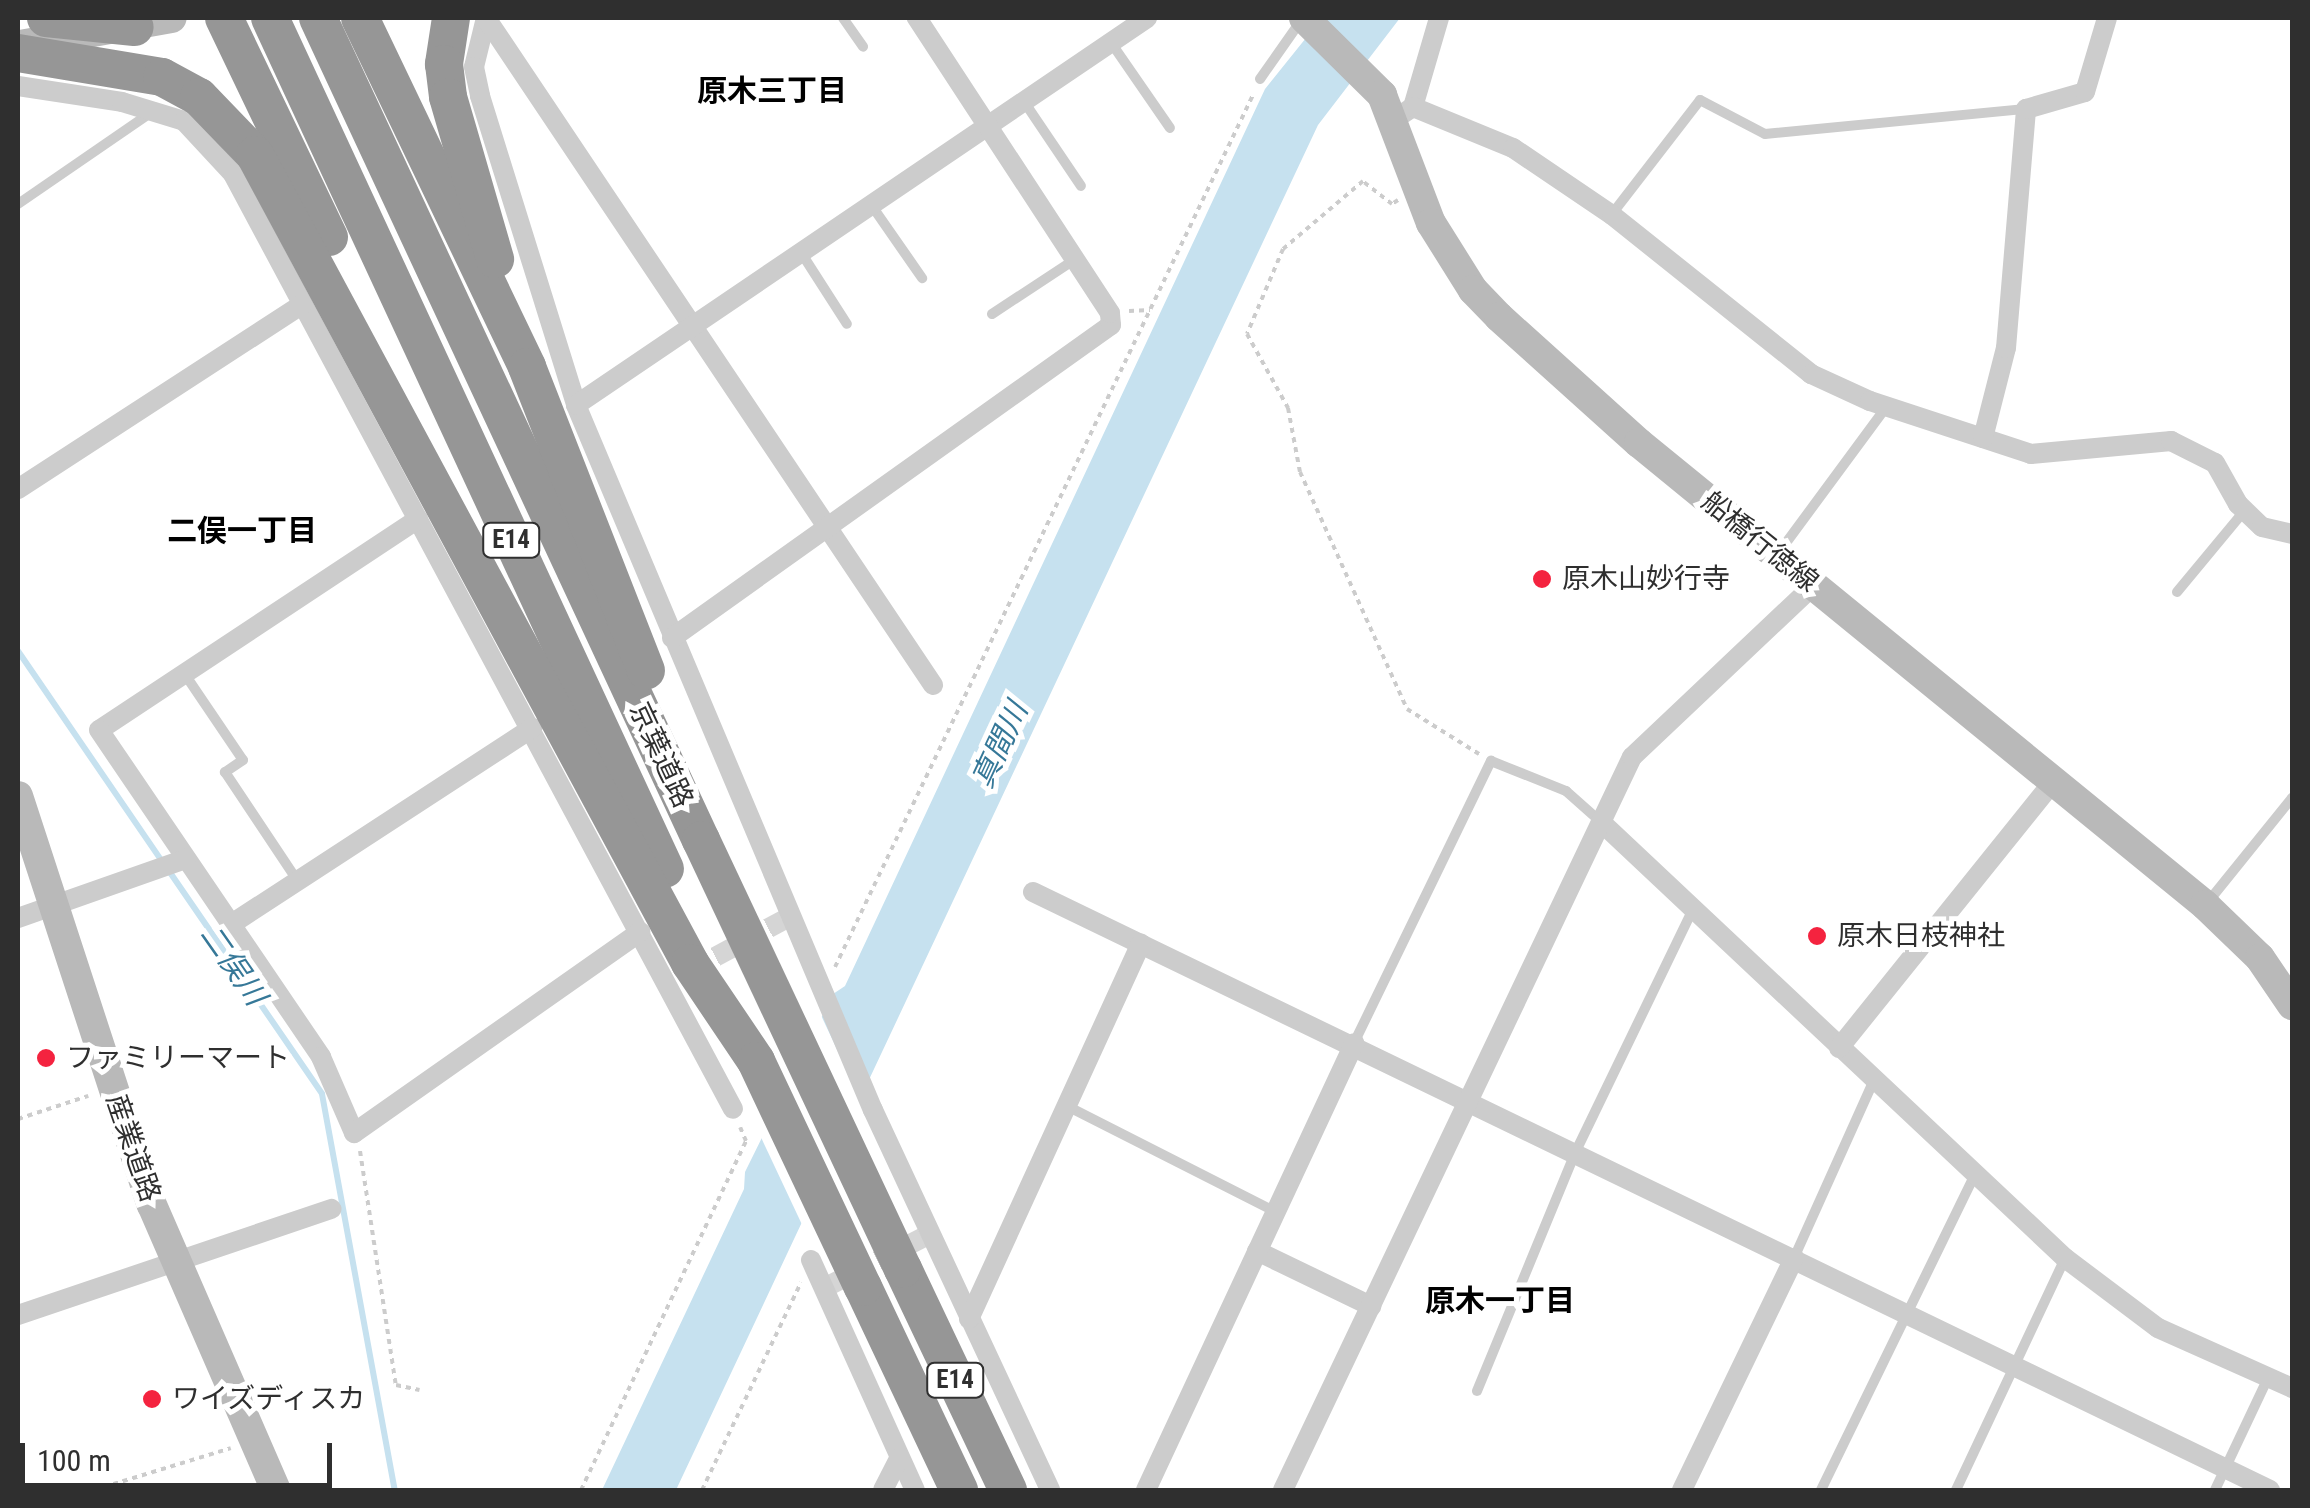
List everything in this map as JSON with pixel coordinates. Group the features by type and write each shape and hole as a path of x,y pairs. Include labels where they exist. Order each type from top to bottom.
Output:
{"highway":[{"path":"224,18 501,612"},
{"name":"京葉道路","path":"270,18 959,1490"},
{"name":"京葉道路","path":"318,18 1008,1490"},
{"path":"360,18 527,368 678,752 701,840"},
{"path":"451,18 444,64 448,97 527,368"},
{"path":"18,30 135,27"},
{"path":"18,54 162,77 229,122 294,221 690,963 756,1061"}],"main road":[{"path":"135,27 172,18"},
{"name":"船橋行徳線","path":"1306,19 1404,113 1418,188 1472,290 1589,400 2205,906 2260,958 2292,1005"},
{"path":"18,45 57,28"},
{"name":"産業道路","path":"18,796 112,1089 176,1262 276,1490"}],"street":[{"path":"486,18 933,685"},
{"path":"486,18 474,68 480,96 576,404 672,638 820,976 873,1110 1050,1490"},
{"path":"672,638 1111,325 1075,259 917,18"},
{"path":"576,404 1147,18"},
{"path":"1439,18 1404,113 1513,148 1612,215 1811,374 1886,406 2031,454 2171,441 2215,462 2245,510 2262,527 2292,534"},
{"path":"1983,438 2006,348 2026,109 2084,92 2107,18"},
{"path":"18,86 184,121 233,174 733,1108"},
{"path":"18,490 302,305"},
{"path":"418,519 99,730 321,1057 354,1132 640,932"},
{"path":"1283,1490 1632,757 1814,586"},
{"path":"230,926 532,728"},
{"path":"1839,1048 2054,782"},
{"path":"1601,822 2065,1258 2158,1328 2292,1388"},
{"path":"18,918 186,860"},
{"path":"1033,892 1354,1043 2270,1490"},
{"path":"968,1319 1141,942"},
{"path":"1146,1490 1354,1043"},
{"path":"18,1315 332,1209"},
{"path":"1257,1252 1371,1306"},
{"path":"1682,1490 1794,1258"},
{"path":"811,1260 915,1490"},
{"path":"882,1490 899,1458"}],"lane":[{"path":"843,18 863,47"},
{"path":"1260,79 1306,19"},
{"path":"1112,44 1170,128"},
{"path":"1612,215 1700,100 1766,134 2026,109"},
{"path":"1025,103 1081,186"},
{"path":"18,204 153,112"},
{"path":"872,206 922,278"},
{"path":"802,254 847,324"},
{"path":"992,314 1075,259"},
{"path":"1776,555 1886,406"},
{"path":"2177,592 2245,510"},
{"path":"184,673 243,760 225,772 297,880"},
{"path":"1354,1043 1491,761 1566,791 1601,822"},
{"path":"2205,906 2292,798"},
{"path":"1477,1391 1576,1151 1692,909"},
{"path":"1794,1258 1874,1080"},
{"path":"1067,1106 1276,1212"},
{"path":"1821,1490 1976,1171"},
{"path":"1956,1490 2065,1258"},
{"path":"2215,1490 2269,1377"}],"path":[{"path":"820,976 839,965 1260,79"},
{"path":"1418,188 1392,204 1364,181 1283,249 1247,334 1288,408 1300,472 1407,709 1491,761"},
{"path":"18,1119 112,1089"},
{"path":"582,1490 746,1141 733,1108"},
{"path":"354,1132 396,1385 420,1390"},
{"path":"702,1490 811,1260"},
{"path":"94,1490 254,1440"}],"water":[{"name":"真間川","path":"1322,18 1400,18 1318,125 676,1490 602,1490 744,1189 745,1172 833,994 845,986 1265,89"}],"pier":[{"path":"819,1011 864,1107 805,1231 759,1133"}],"waterway":[{"name":"二俣川","path":"18,651 162,861"},
{"name":"二俣川","path":"169,871 322,1094 395,1490"}],"tunnel":[{"path":"689,971 793,915"},
{"path":"824,1288 930,1234"}],"place":[{"name":"原木山妙行寺","path":"1542,579"},
{"name":"原木日枝神社","path":"1817,936"},
{"name":"ファミリーマート","path":"46,1058"},
{"name":"ワイズディスカ","path":"152,1399"}],"district":[{"name":"原木三丁目","path":"772,91"},
{"name":"二俣一丁目","path":"242,531"},
{"name":"原木一丁目","path":"1500,1301"}]}
